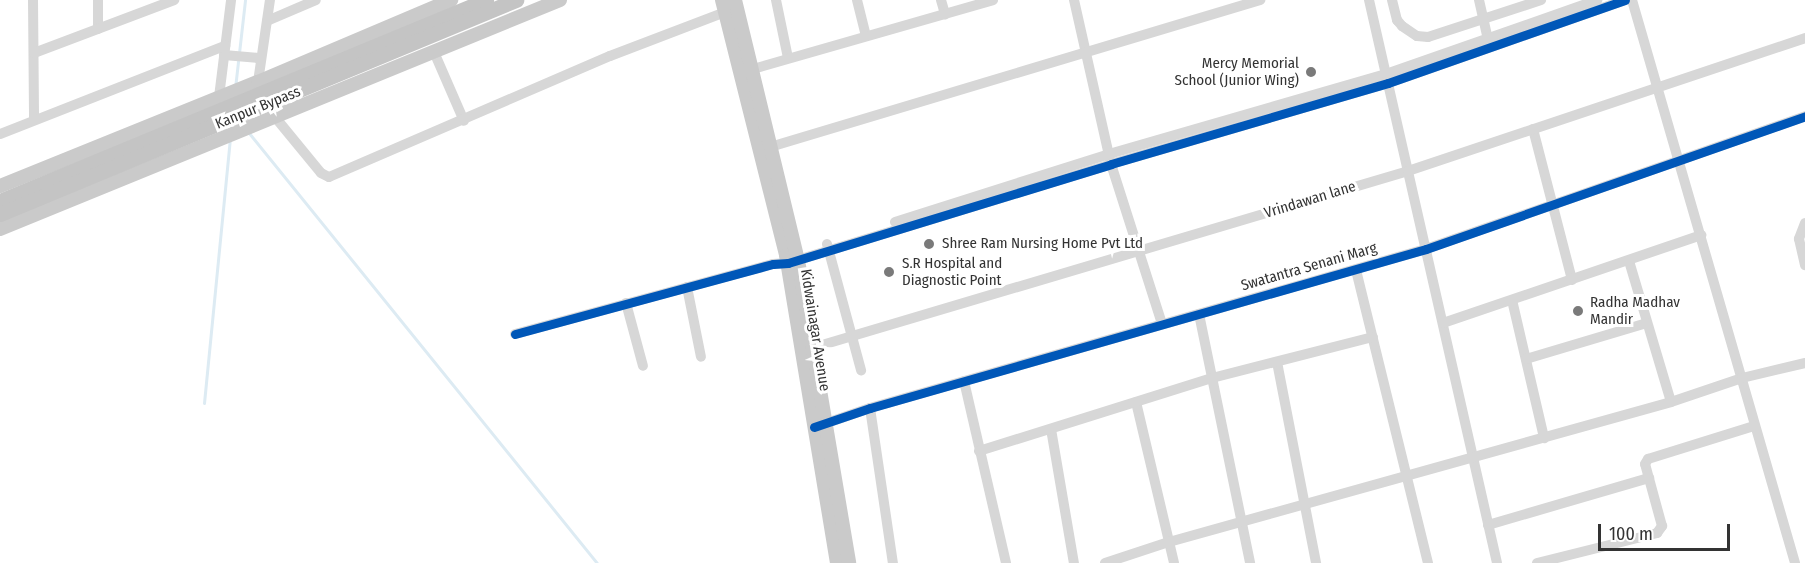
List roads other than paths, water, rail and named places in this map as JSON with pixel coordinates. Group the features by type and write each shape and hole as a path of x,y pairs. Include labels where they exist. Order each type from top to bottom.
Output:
{"highway":[{"name":"Kanpur Bypass","path":"0,201 486,0"},
{"name":"Kanpur Bypass","path":"0,214 516,0"}],"main road":[{"path":"0,186 254,84 451,0"},
{"path":"0,229 560,0"},
{"name":"Kidwainagar Avenue","path":"735,0 745,71 792,258 819,426 837,563"},
{"name":"Kidwainagar Avenue","path":"724,6 770,147 812,348 819,426 849,563"}],"street":[{"path":"33,0 34,120"},
{"path":"98,0 98,28"},
{"path":"34,53 174,0"},
{"path":"224,95 231,0"},
{"path":"254,84 257,58 270,0"},
{"path":"267,21 316,0"},
{"path":"776,0 788,58"},
{"path":"857,0 866,36"},
{"path":"941,0 945,14"},
{"path":"745,71 993,0"},
{"path":"1074,0 1110,159 1162,324"},
{"path":"770,147 1260,0"},
{"path":"1369,0 1497,563"},
{"path":"1392,0 1397,20 1402,26 1417,36 1428,37 1541,0"},
{"path":"1479,0 1488,42"},
{"path":"515,333 773,264 1110,159 1387,79 1597,0"},
{"path":"1488,42 1625,0"},
{"path":"1632,0 1795,563"},
{"path":"275,117 321,172 329,177 464,121 724,6"},
{"name":"Vrindawan lane","path":"812,348 1408,171 1657,90 1805,38"},
{"path":"0,134 228,52 257,58"},
{"path":"434,52 464,121"},
{"name":"Swatantra Senani Marg","path":"819,426 870,408 1426,249 1805,116"},
{"path":"1533,129 1572,280"},
{"path":"1805,223 1799,239 1805,265"},
{"path":"1443,323 1701,235"},
{"path":"828,247 854,335 861,370"},
{"path":"1629,261 1671,402"},
{"path":"1356,270 1409,476 1428,563"},
{"path":"687,287 701,357"},
{"path":"1512,300 1544,438"},
{"path":"626,303 643,366"},
{"path":"1199,314 1250,563"},
{"path":"1526,359 1647,323"},
{"path":"979,451 1212,378 1373,337"},
{"path":"1277,362 1316,563"},
{"path":"1105,563 1169,542 1671,402 1742,378 1805,363"},
{"path":"964,381 1006,563"},
{"path":"1136,402 1174,563"},
{"path":"870,408 893,563"},
{"path":"1537,563 1659,531 1662,526 1645,464 1652,457 1754,426"},
{"path":"1051,429 1074,563"},
{"path":"1488,525 1648,478"}],"waterway":[{"path":"235,88 245,0"},
{"path":"249,133 597,563"},
{"path":"204,403 230,139"}],"place":[{"name":"Mercy Memorial School (Junior Wing)","path":"1311,72"},
{"name":"Shree Ram Nursing Home Pvt Ltd","path":"929,244"},
{"name":"S.R Hospital and Diagnostic Point","path":"889,272"},
{"name":"Radha Madhav Mandir","path":"1578,311"}]}
